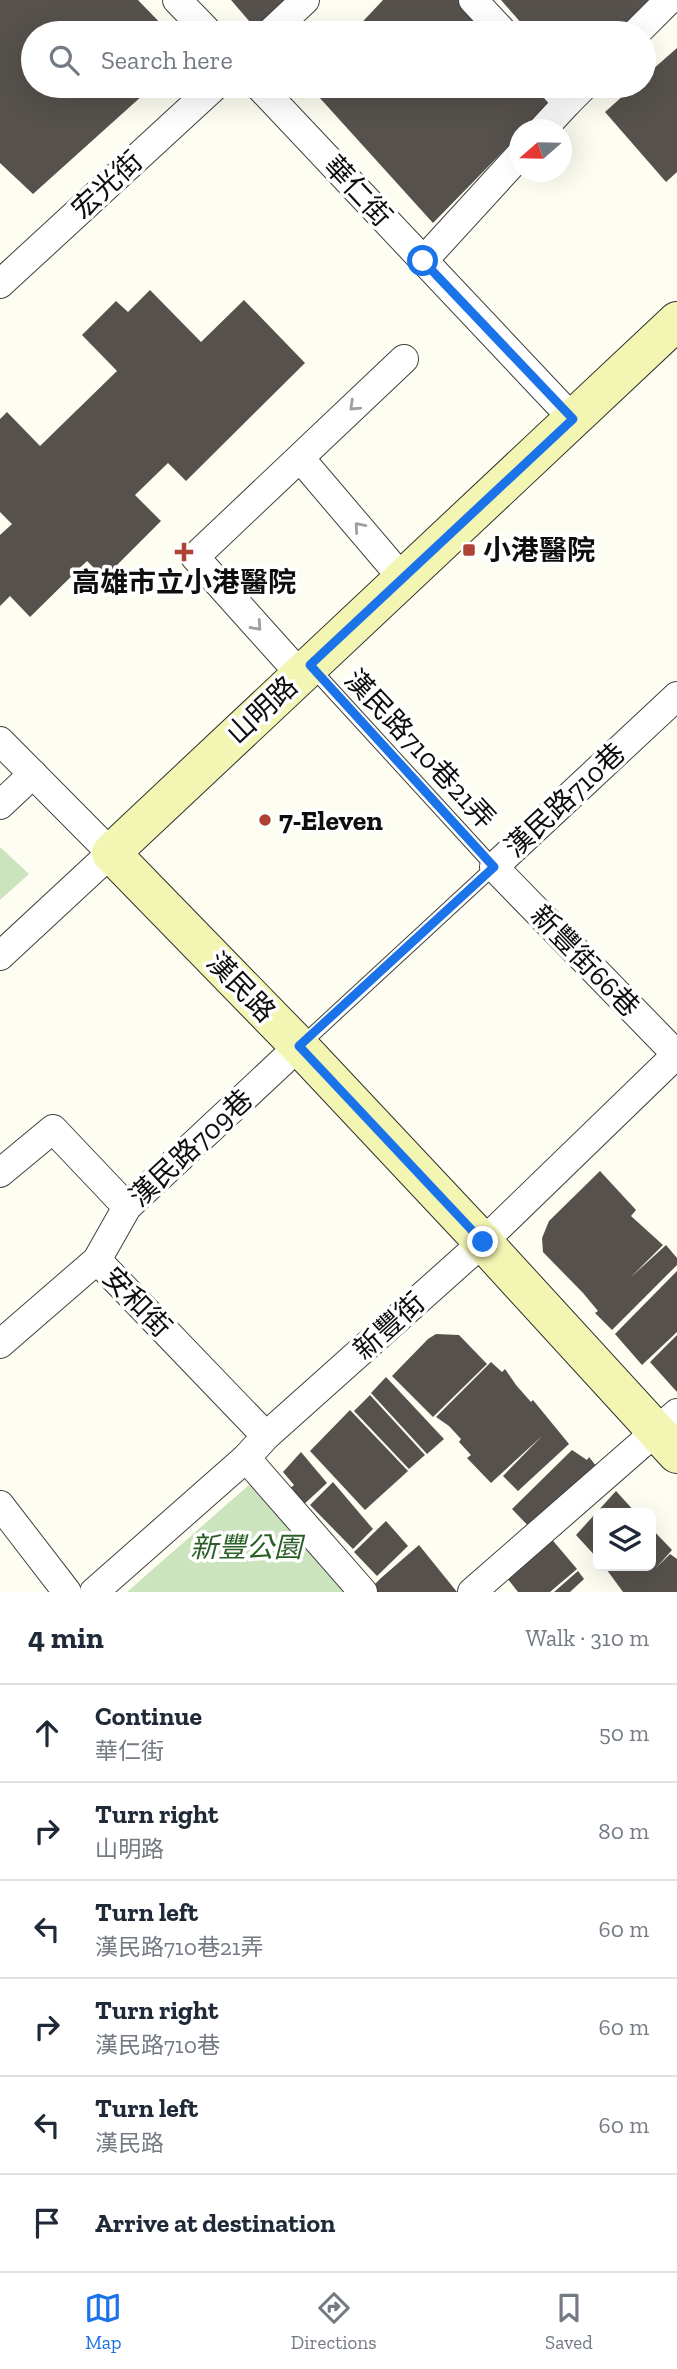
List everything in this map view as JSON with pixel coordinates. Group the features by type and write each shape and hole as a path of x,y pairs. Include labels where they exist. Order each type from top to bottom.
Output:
{"street":[{"path":"177,0 197,21"},
{"path":"283,21 305,0"},
{"path":"473,0 493,21"},
{"path":"648,21 669,0"},
{"name":"宏光街","path":"0,284 202,98"},
{"name":"華仁街","path":"270,98 573,419"},
{"path":"549,119 563,98"},
{"path":"423,261 509,167"},
{"name":"山明路","path":"0,956 677,321"},
{"path":"305,669 195,558 404,359"},
{"path":"300,458 403,579"},
{"name":"漢民路710巷","path":"494,867 677,696"},
{"name":"漢民路","path":"0,741 299,1046 483,1242 670,1433"},
{"path":"0,806 33,774"},
{"name":"新豐街66巷","path":"494,867 677,1055"},
{"name":"漢民路709巷","path":"97,1260 127,1207 299,1046"},
{"name":"新豐街","path":"94,1592 483,1242 677,1055"},
{"path":"0,1174 53,1129 127,1207"},
{"name":"安和街","path":"0,1344 97,1260 266,1436"},
{"path":"485,1588 670,1433"},
{"path":"246,1458 363,1592"},
{"path":"0,1505 67,1592"}],"lane":[{"name":"漢民路710巷21弄","path":"305,669 494,867"},
{"name":"漢民路710巷","path":"299,1046 494,867"}],"green space":[{"path":"0,847 29,874 0,900"},
{"name":"新豐公園","path":"250,1484 344,1592 127,1592"}],"building":[{"path":"0,0 138,0 158,21 21,21 21,98 140,98 33,194 0,163"},
{"path":"231,0 288,0 265,21 249,21"},
{"path":"383,0 459,0 478,21 363,21"},
{"path":"501,0 657,0 635,21 519,21"},
{"path":"677,48 677,172 666,182 605,112 621,98 656,98 656,66"},
{"path":"320,98 548,98 552,102 536,119 509,119 509,145 433,223"},
{"name":"高雄市立小港醫院","path":"150,290 201,342 244,300 305,363 186,481 168,463 135,495 161,521 104,578 87,561 30,617 10,596 0,606 0,535 12,524 0,512 0,419 7,412 40,446 117,371 82,335 116,301 128,312"},
{"path":"600,1171 636,1210 631,1216 663,1245 630,1278 666,1245 677,1258 677,1265 612,1330 595,1313 598,1311 583,1293 543,1252 542,1238 549,1221"},
{"path":"677,1271 677,1332 642,1365 615,1334"},
{"path":"436,1334 459,1335 487,1364 433,1417 392,1376"},
{"path":"677,1335 677,1392 650,1362"},
{"path":"491,1362 502,1372 505,1369 569,1444 518,1491 503,1476 542,1436 491,1483 467,1458 471,1455 459,1442 461,1439 436,1417"},
{"path":"386,1377 444,1439 427,1454 371,1393"},
{"path":"370,1395 425,1455 409,1469 354,1411"},
{"path":"350,1410 408,1471 365,1510 310,1451"},
{"path":"572,1450 587,1460 589,1457 601,1472 535,1533 512,1509"},
{"path":"301,1452 327,1483 301,1507 287,1491 294,1485 283,1472"},
{"path":"333,1482 373,1529 353,1549 310,1505"},
{"path":"616,1491 631,1508 601,1508"},
{"path":"593,1516 593,1554 576,1535"},
{"path":"386,1521 408,1546 377,1576 354,1552"},
{"path":"656,1533 672,1550 656,1568"},
{"path":"549,1536 577,1569 550,1592 518,1592 504,1574"},
{"path":"419,1545 457,1592 368,1591 381,1578"},
{"path":"670,1554 677,1559 677,1592 623,1592 608,1571 656,1571"},
{"path":"578,1571 584,1579 570,1592 554,1592"}],"place":[{"name":"小港醫院","path":"469,550"},
{"name":"高雄市立小港醫院","path":"184,552"},
{"name":"7-Eleven","path":"265,820"}],"route":[{"path":"423,261 573,419 310,665 494,867 299,1046 483,1242"}]}
